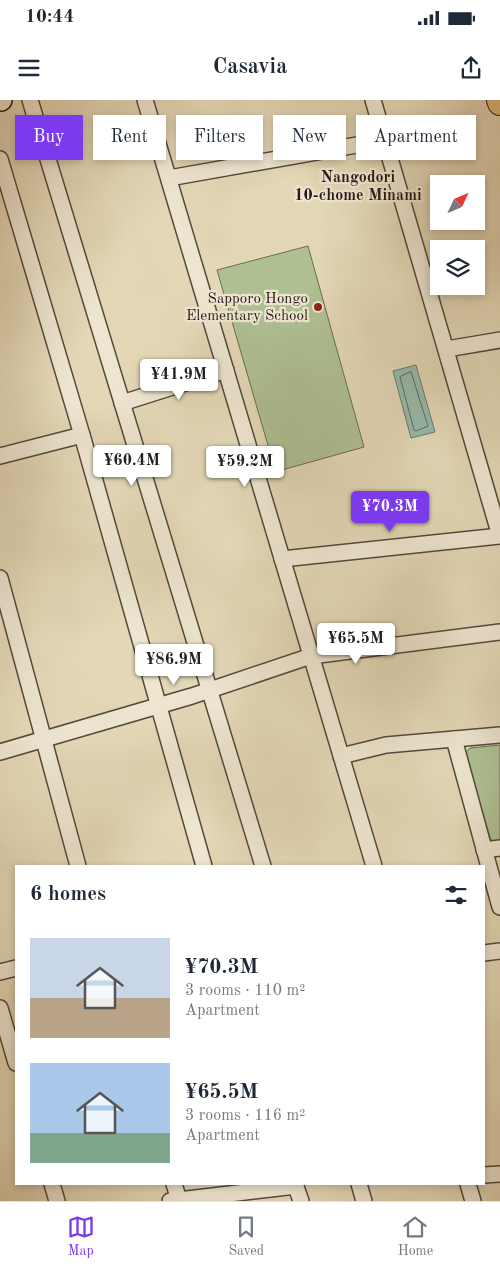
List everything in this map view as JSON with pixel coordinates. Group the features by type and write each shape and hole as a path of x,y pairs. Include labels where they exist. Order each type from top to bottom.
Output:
{"street":[{"path":"30,100 263,865"},
{"path":"145,100 374,865"},
{"path":"373,100 378,115"},
{"path":"169,178 356,145"},
{"path":"0,159 6,201 82,435 160,705 204,865"},
{"path":"282,559 500,536 391,160"},
{"path":"447,349 500,340"},
{"path":"122,403 226,370"},
{"path":"0,456 82,435"},
{"path":"0,578 42,740 78,865"},
{"path":"0,752 192,696 310,656 500,632"},
{"path":"340,756 386,745 500,735"},
{"path":"454,739 500,906"},
{"path":"484,850 500,848"},
{"path":"485,953 500,951"},
{"path":"0,972 15,968"},
{"path":"0,1008 15,1060"},
{"path":"485,1175 500,1174"},
{"path":"52,1185 57,1201"},
{"path":"174,1185 174,1200 296,1185 301,1201"},
{"path":"359,1185 364,1201"},
{"path":"468,1185 473,1201"}],"shaded area":[{"path":"308,246 364,447 282,470 274,466 217,270"},
{"path":"500,745 500,843 491,840 464,754 470,748"}],"water":[{"path":"416,365 435,432 411,438 393,371"}],"place":[{"name":"Sapporo Hongo Elementary School","path":"318,307"}],"district":[{"name":"Nangodori 10-chome Minami","path":"358,185"}]}
